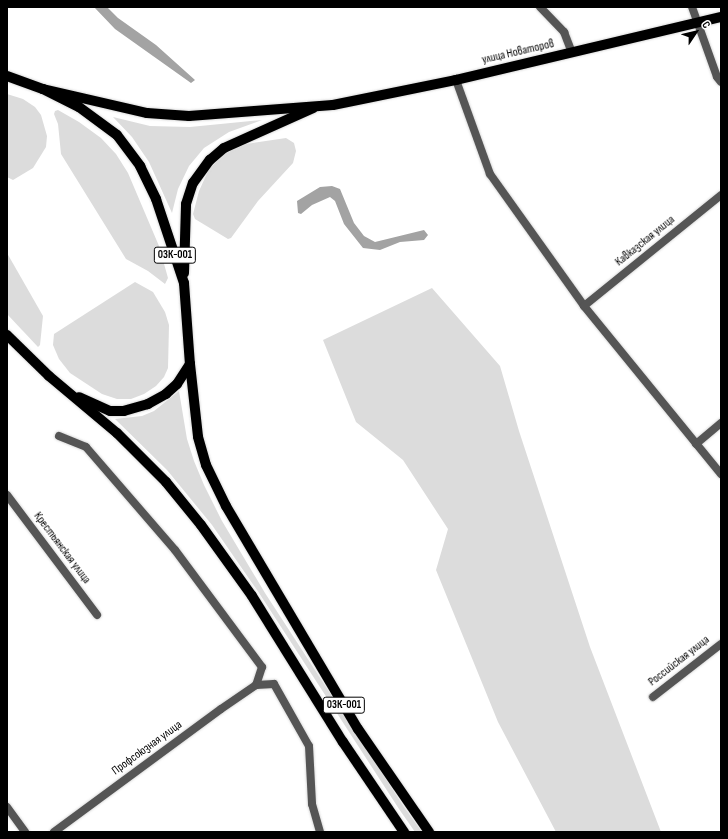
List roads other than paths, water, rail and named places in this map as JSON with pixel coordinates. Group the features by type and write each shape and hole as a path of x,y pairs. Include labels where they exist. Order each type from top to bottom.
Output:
{"main road":[{"name":"улица Новаторов","path":"43,89 147,114 189,116 346,103 456,80 721,17"},
{"name":"03К-001","path":"7,76 43,89 79,107 98,119 117,135 140,166 165,223 184,283 190,364 198,437 206,465 226,506 358,729 429,832"},
{"path":"184,283 186,204 193,183 210,160 224,148 319,105"},
{"name":"03К-001","path":"7,335 63,388 117,433 166,482 201,525 252,596 343,742 404,832"},
{"name":"03К-001","path":"63,388 110,411 124,411 148,404 166,394 177,384 190,364"}],"street":[{"path":"540,7 564,32 572,53"},
{"path":"692,7 699,23 717,77 721,82"},
{"path":"456,80 490,174 584,306 721,474"},
{"name":"Кавказская улица","path":"584,306 721,195"},
{"path":"696,444 721,423"},
{"path":"59,436 86,447 175,550 262,667 256,685 274,684 309,746 312,804 320,832"},
{"name":"Крестьянская улица","path":"7,495 97,615"},
{"name":"Российская улица","path":"653,697 721,644"},
{"name":"Профсоюзная улица","path":"54,832 256,685"},
{"path":"7,807 25,832"}]}
